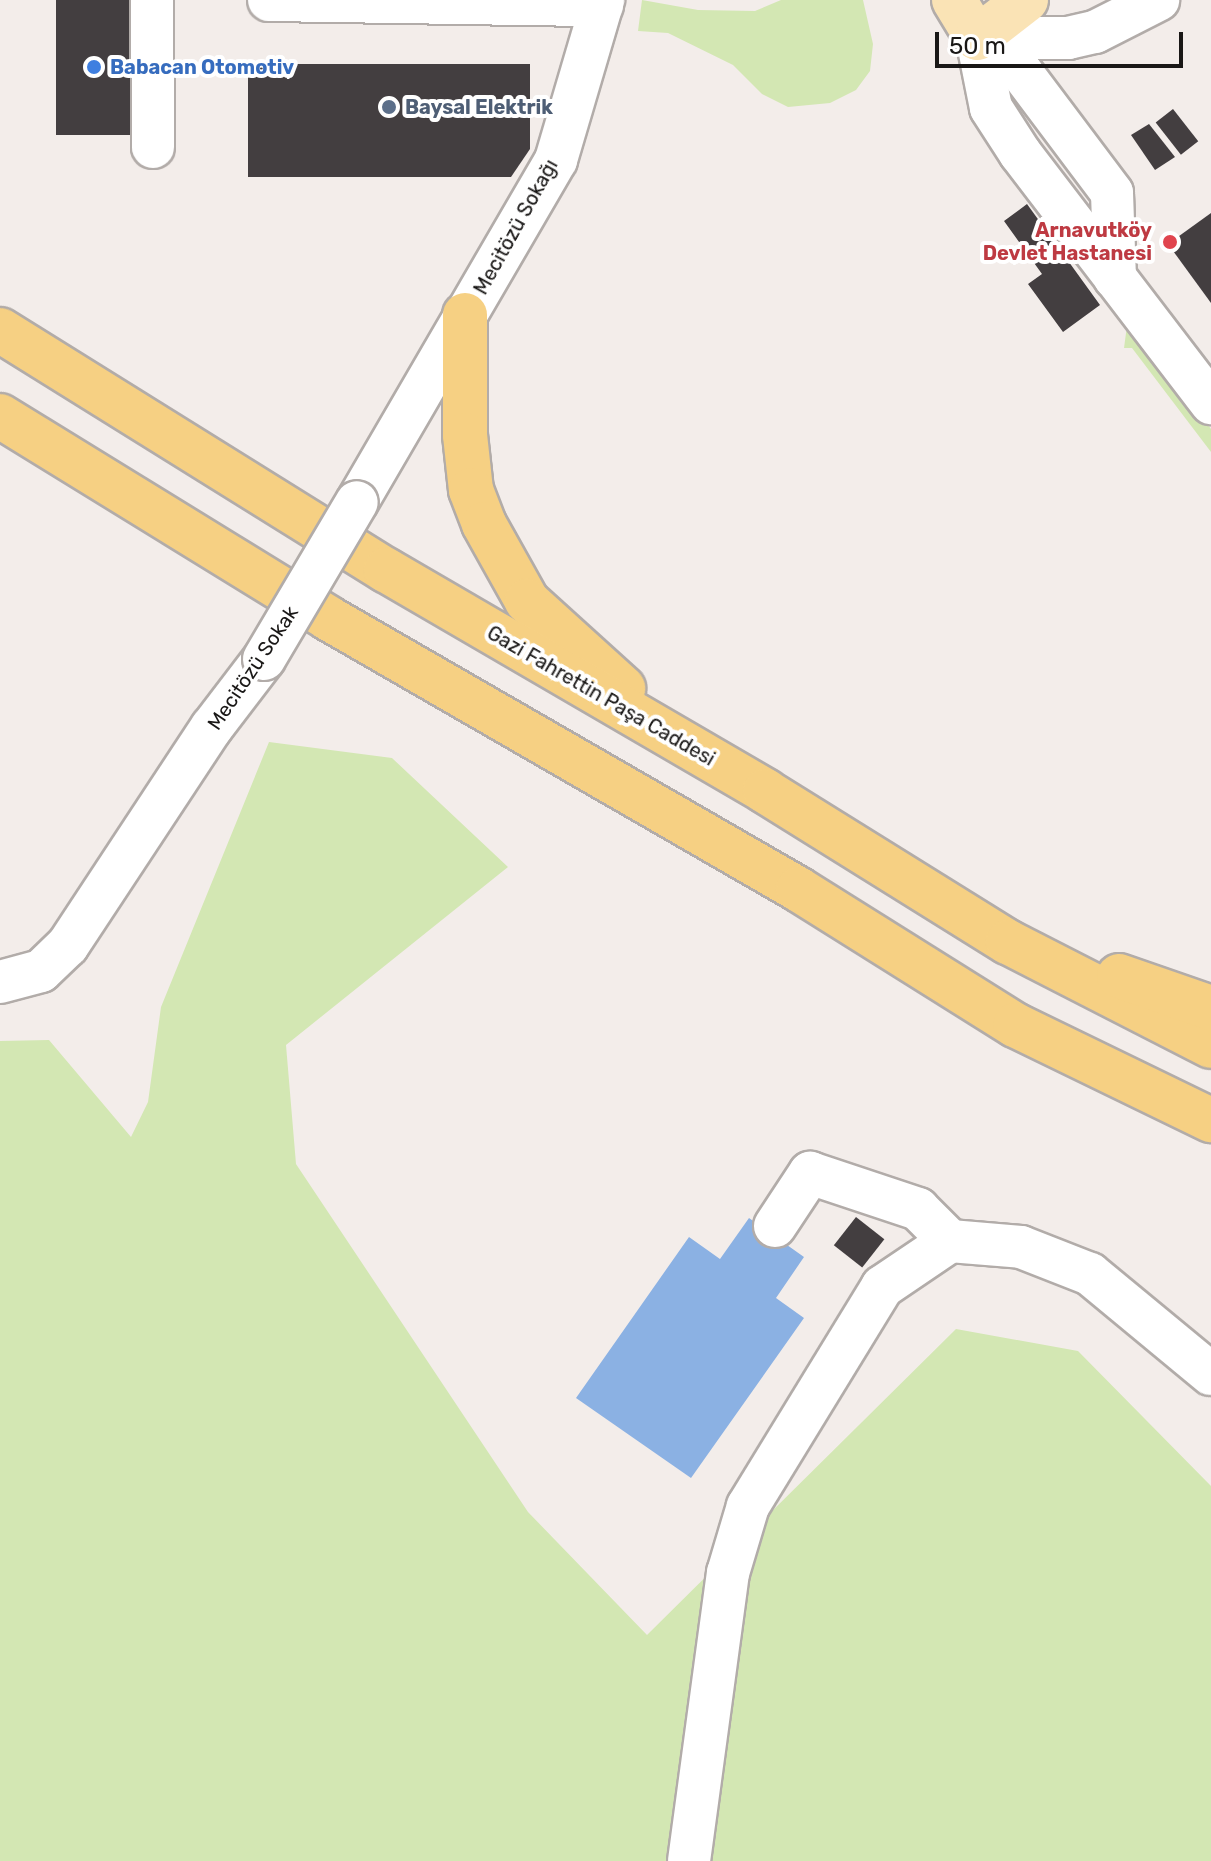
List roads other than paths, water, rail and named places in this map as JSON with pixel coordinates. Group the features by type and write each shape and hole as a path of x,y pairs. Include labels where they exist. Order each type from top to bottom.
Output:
{"highway":[{"path":"465,315 465,435 471,490 503,562 527,601 673,737"},
{"name":"Gazi Fahrettin Paşa Caddesi","path":"0,330 386,570 673,737 1008,942 1211,1046"},
{"path":"0,416 328,618 798,889 1015,1025 1211,1120"},
{"path":"1008,942 1211,1008"}],"main road":[{"path":"954,0 977,38 1026,0"}],"street":[{"path":"152,0 153,147"},
{"path":"269,0 602,3"},
{"path":"1158,0 1095,32 1068,38 977,38 991,108 1211,403"},
{"name":"Mecitözü Sokağı","path":"465,315 556,160 602,3"},
{"name":"Mecitözü Sokak","path":"0,982 41,971 68,945 264,659 465,315"},
{"path":"775,1226 810,1173 918,1209 950,1241"},
{"path":"689,1861 728,1573 748,1506 882,1287 950,1241 1021,1247 1090,1274 1211,1374"}],"water":[{"path":"749,1218 804,1257 776,1298 804,1318 691,1478 576,1398 689,1237 720,1259"}],"place":[{"name":"Babacan Otomotiv","path":"94,67"},
{"name":"Baysal Elektrik","path":"389,107"},
{"name":"Arnavutköy Devlet Hastanesi","path":"1170,242"}]}
